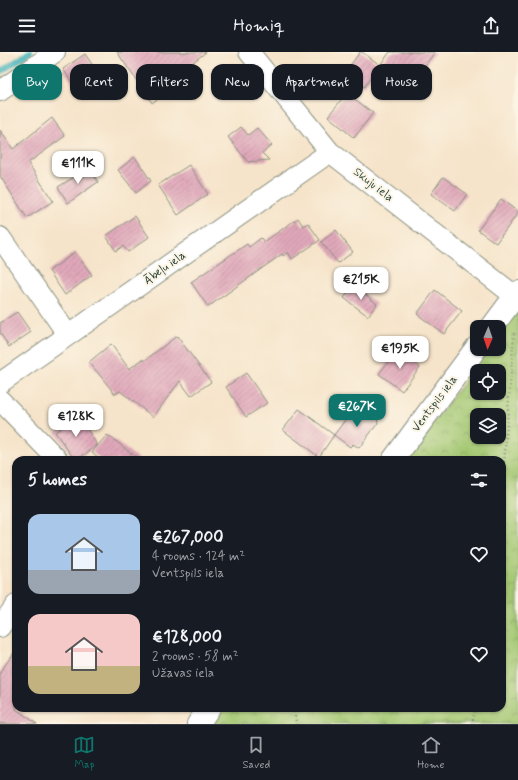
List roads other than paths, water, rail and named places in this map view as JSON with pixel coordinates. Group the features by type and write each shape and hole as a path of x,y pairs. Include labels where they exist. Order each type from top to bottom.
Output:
{"street":[{"path":"0,91 55,52"},
{"name":"Skuju iela","path":"249,52 330,152 517,295"},
{"name":"Ābeļu iela","path":"0,383 330,152"},
{"path":"0,237 68,335"},
{"path":"497,320 517,295"},
{"name":"Ventspils iela","path":"396,456 470,356"},
{"path":"0,400 54,456"},
{"path":"0,627 12,610"},
{"path":"198,724 206,712"}],"waterway":[{"path":"0,72 30,52"}]}
